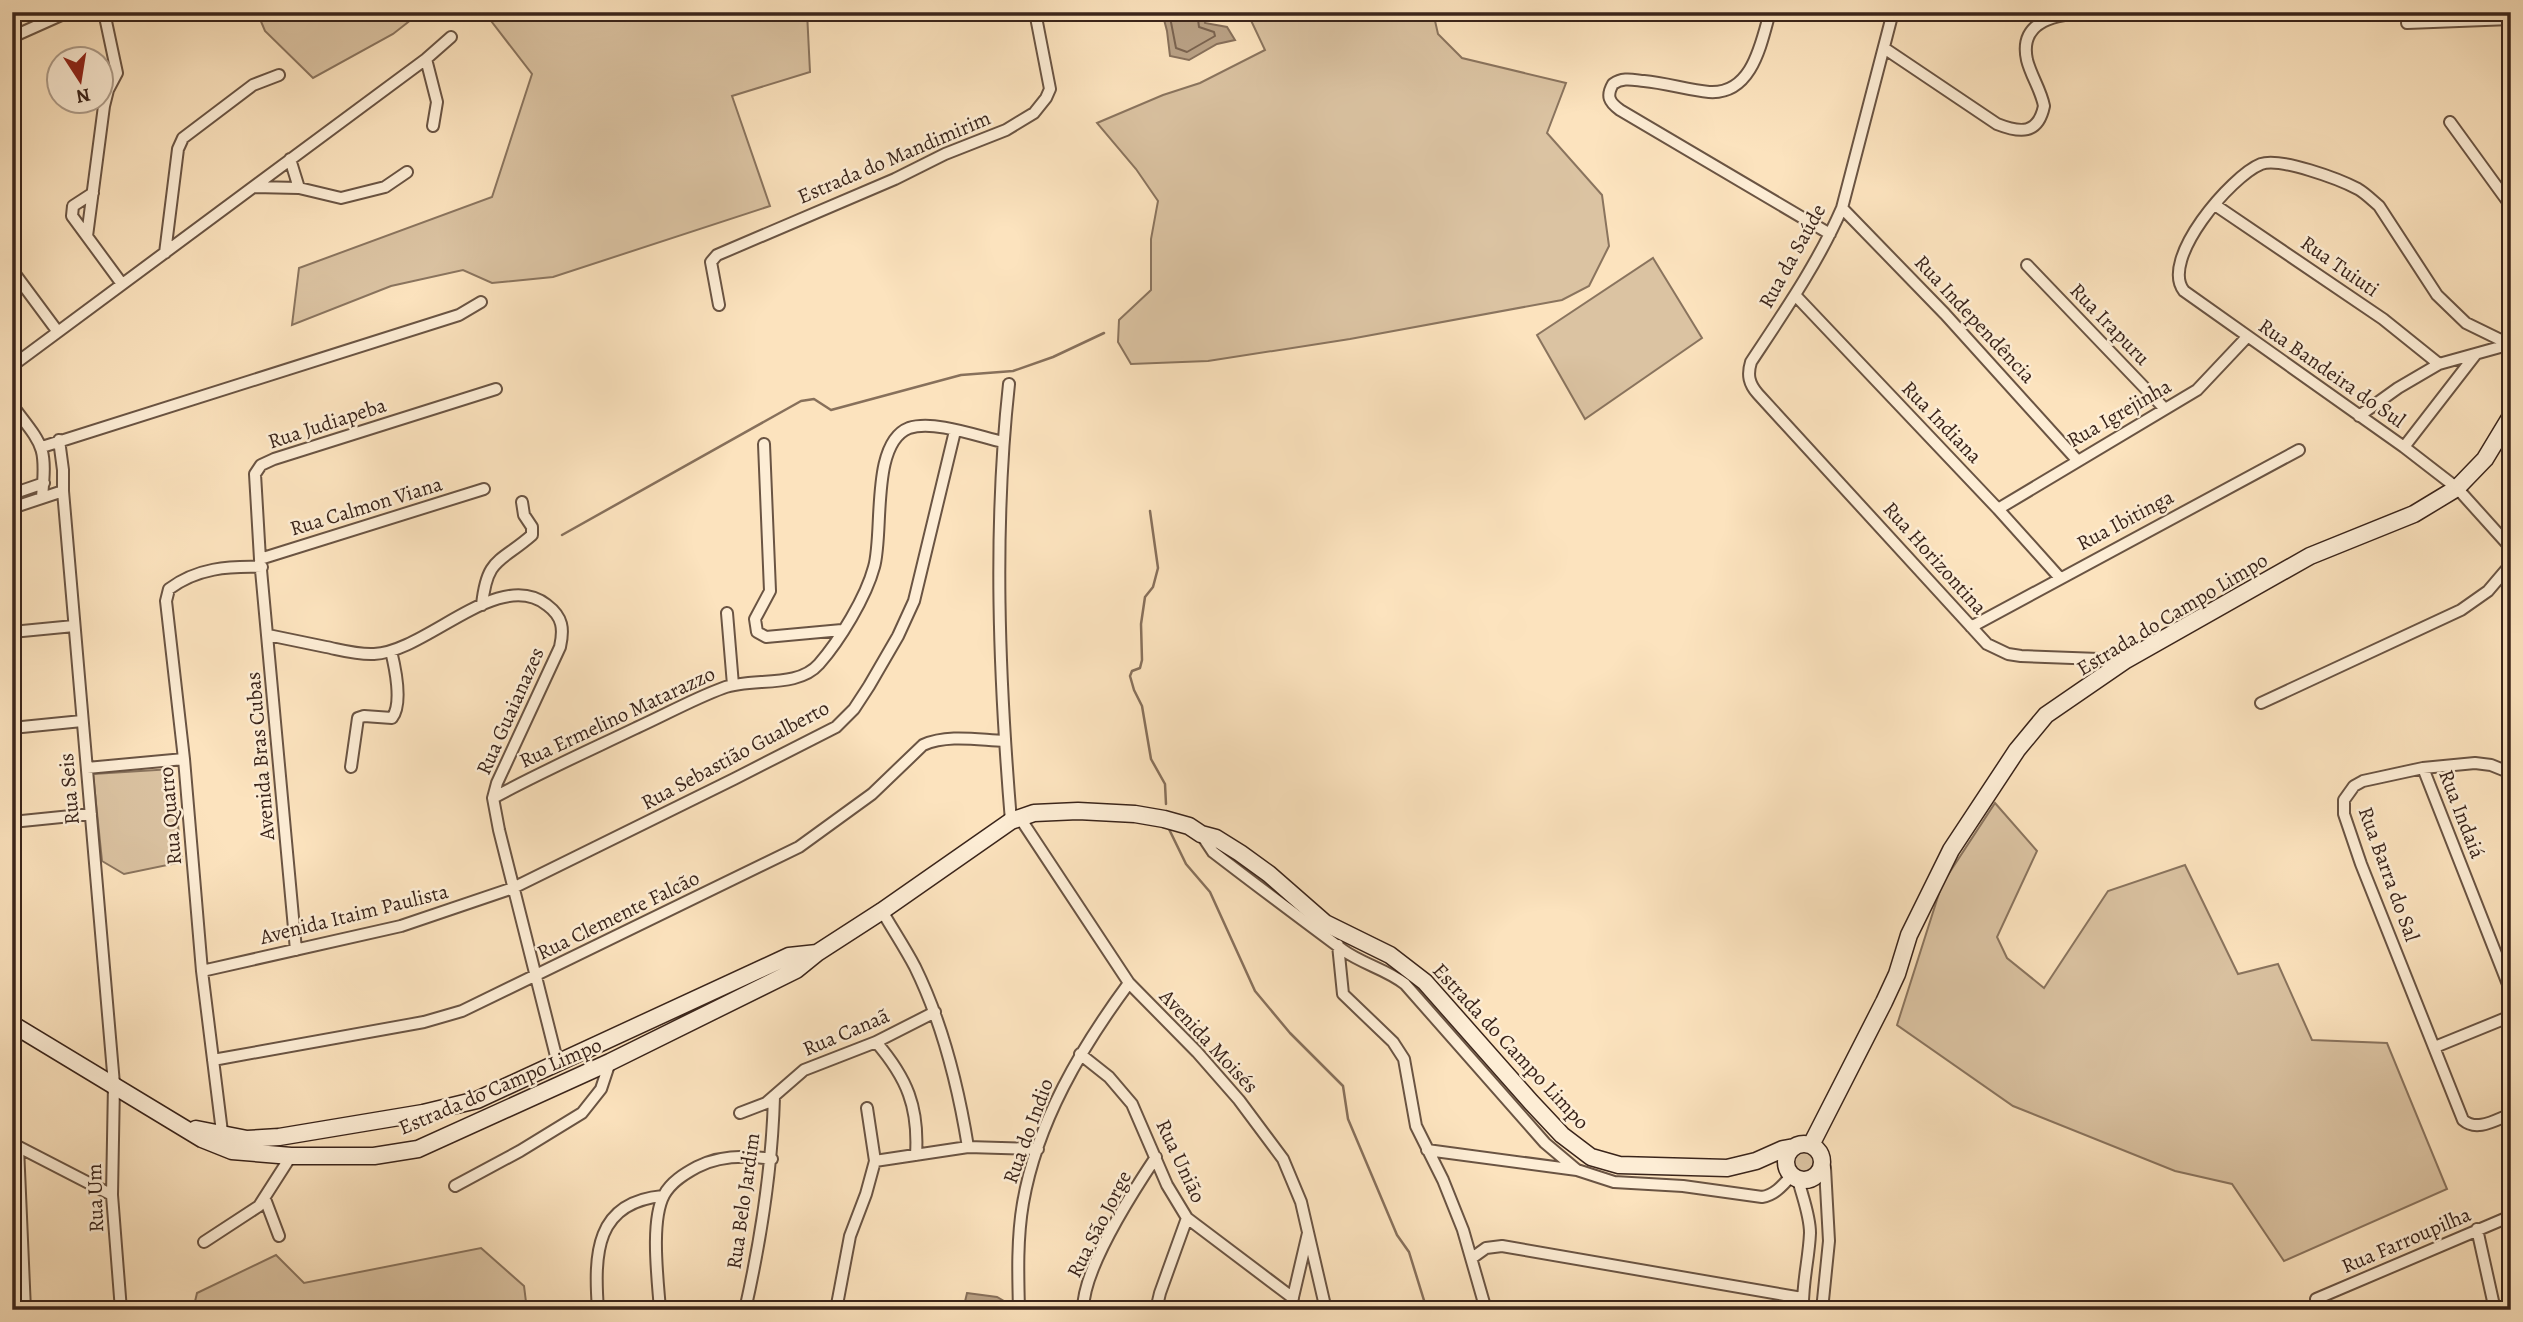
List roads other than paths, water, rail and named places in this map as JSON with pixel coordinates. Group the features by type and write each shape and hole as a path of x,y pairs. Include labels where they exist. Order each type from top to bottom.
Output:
{"street":[{"path":"12,37 68,12"},
{"path":"87,236 104,106 108,90 117,73 104,12"},
{"name":"Estrada do Mandimirim","path":"719,305 711,262 717,255 887,183 944,154 1006,130 1034,113 1046,99 1049,89 1035,12"},
{"path":"1770,12 1760,49 1749,71 1742,81 1731,89 1707,92 1665,83 1625,79 1612,84 1610,101 1620,110 1730,177 1830,234"},
{"name":"Rua da Saúde","path":"1758,394 1748,377 1751,362 1795,295 1842,208 1893,12"},
{"path":"1884,48 1997,124 2012,130 2022,130 2037,124 2044,106 2026,58 2028,38 2033,30 2050,18 2089,12"},
{"path":"2407,23 2511,19"},
{"path":"12,366 451,37"},
{"path":"426,58 437,102 433,127"},
{"path":"164,253 178,149 183,138 253,85 279,75"},
{"path":"2450,122 2511,206"},
{"path":"290,159 299,188"},
{"path":"2215,205 2245,173 2263,163 2279,163 2332,178 2367,196 2379,206 2437,295 2466,323 2510,344"},
{"path":"254,187 299,188 341,198 385,187 407,172"},
{"path":"93,193 71,210 75,221 122,284"},
{"name":"Rua Bandeira do Sul","path":"2215,205 2196,229 2180,261 2177,276 2184,291 2404,447 2457,488 2511,548"},
{"name":"Rua Tuiuti","path":"2215,205 2383,319 2439,364"},
{"name":"Rua Independência","path":"1842,208 1945,314 2077,460"},
{"name":"Rua Irapuru","path":"2027,265 2165,409"},
{"path":"12,270 58,332"},
{"name":"Rua Indiana","path":"1795,295 2060,578"},
{"path":"42,447 459,315 481,302"},
{"name":"Rua Igrejinha","path":"1998,509 2196,390 2247,337"},
{"path":"2359,416 2398,388 2439,364 2510,344"},
{"path":"2404,447 2476,354"},
{"path":"1009,384 1003,442 999,537 1004,741 1015,819"},
{"name":"Rua Judiapeba","path":"261,563 255,489 255,474 261,466 274,459 496,389"},
{"name":"Rua Horizontina","path":"1758,394 1987,644 2008,654 2126,660"},
{"path":"12,405 42,447 45,463 43,497"},
{"name":"Estrada do Campo Limpo","path":"12,1024 180,1125 223,1142 291,1156 374,1156 418,1149 610,1062 796,970 1015,819 1050,811 1135,814 1177,822 1216,838 1269,874 1325,923 1390,955 1412,971 1425,982 1562,1135 1591,1157 1619,1165 1727,1168 1756,1161 1783,1149 1803,1146 1889,993 1909,935 1951,850 2017,750 2046,715 2126,660 2310,556 2414,514 2457,488 2485,459 2511,416"},
{"name":"Rua Ermelino Matarazzo","path":"493,798 733,685 771,681 810,671 818,666 863,594 876,564 884,467 891,443 898,434 922,426 955,430 1003,442"},
{"name":"Rua Sebastião Gualberto","path":"513,888 824,734 844,721 888,655 914,601 955,430"},
{"name":"Rua Seis","path":"59,440 114,1084"},
{"path":"764,444 770,591 755,619 757,632 761,636 771,636 842,630"},
{"name":"Rua Ibitinga","path":"1971,627 2299,450"},
{"path":"12,494 44,483"},
{"name":"Rua Calmon Viana","path":"261,563 484,489"},
{"path":"12,508 63,491"},
{"path":"482,605 485,579 490,570 531,535 532,527 524,514 522,502"},
{"name":"Avenida Bras Cubas","path":"261,563 296,950"},
{"name":"Rua Quatro","path":"223,1142 202,971 184,759 166,601 169,589 180,581 212,570 261,563"},
{"path":"2261,704 2460,610 2488,591 2511,564"},
{"name":"Rua Guaianazes","path":"268,635 350,652 374,654 391,651 423,637 482,605 504,597 520,594 543,601 558,615 563,633 560,648 497,783 493,798"},
{"path":"727,613 733,685"},
{"path":"12,632 74,626"},
{"path":"351,767 358,718 392,718 396,713 396,681 391,651"},
{"path":"12,728 82,721"},
{"name":"Rua Clemente Falcão","path":"213,1060 444,1017 799,847 872,794 923,745 947,738 1004,741"},
{"path":"87,768 184,759"},
{"name":"Rua Barra do Sal","path":"2511,773 2491,765 2475,763 2423,768 2363,781 2347,793 2343,807 2361,864 2463,1120 2470,1125 2479,1126 2511,1114"},
{"name":"Rua Indaiá","path":"2423,768 2511,992"},
{"path":"493,798 558,1064"},
{"path":"12,821 91,814"},
{"name":"Avenida Moisés","path":"1015,819 1129,983 1240,1100 1283,1159 1294,1182 1308,1230 1326,1310"},
{"path":"1201,834 1213,852 1322,936 1405,984 1545,1143 1577,1170"},
{"name":"Avenida Itaim Paulista","path":"202,971 401,926 513,888"},
{"path":"882,911 914,965 935,1012 958,1090 968,1147"},
{"path":"1338,946 1343,994 1393,1042 1404,1059 1414,1120 1452,1203 1472,1258 1486,1310"},
{"name":"Estrada do Campo Limpo","path":"245,1146 456,1106 490,1095 789,956 817,953"},
{"name":"Rua do Indio","path":"1019,1310 1019,1236 1024,1201 1038,1149 1061,1091 1080,1054 1129,983"},
{"name":"Rua Canaã","path":"740,1113 774,1097 804,1070 876,1042 935,1012"},
{"path":"2435,1047 2511,1016"},
{"path":"876,1042 899,1071 912,1099 916,1116 916,1155"},
{"name":"Rua União","path":"1080,1054 1109,1077 1132,1104 1167,1185 1187,1218 1293,1298"},
{"path":"455,1186 582,1113 601,1089 610,1062"},
{"name":"Rua Um","path":"114,1084 111,1195 121,1310"},
{"name":"Rua Belo Jardim","path":"746,1310 765,1216 772,1159 774,1097"},
{"path":"836,1310 850,1236 875,1161 867,1108"},
{"path":"15,1145 111,1195"},
{"path":"15,1145 24,1310"},
{"path":"1472,1258 1486,1248 1502,1246 1803,1304 1810,1233 1808,1216 1795,1177 1786,1162 1790,1150 1803,1146 1819,1153 1825,1168 1829,1241 1822,1310"},
{"path":"875,1161 968,1147 1038,1149"},
{"path":"1427,1150 1577,1170 1614,1182 1683,1186 1762,1197 1769,1196 1795,1177 1812,1178 1820,1170 1821,1161"},
{"path":"204,1242 249,1213 265,1199 291,1156"},
{"path":"660,1310 657,1241 659,1208 663,1196 685,1173 705,1163 739,1157 772,1159"},
{"name":"Rua São Jorge","path":"1083,1310 1085,1292 1094,1267 1156,1157"},
{"path":"598,1310 597,1254 600,1237 608,1224 627,1206 639,1200 663,1196"},
{"path":"265,1199 279,1236"},
{"name":"Rua Farroupilha","path":"2316,1299 2511,1216"},
{"path":"1156,1310 1187,1218"},
{"path":"2477,1229 2495,1310"},
{"path":"1290,1310 1308,1230"}],"water":[{"path":"1162,12 1204,12 1205,23 1227,27 1235,40 1217,44 1189,60 1170,56"},
{"path":"967,1293 997,1297 1004,1301 1004,1310 963,1310"}],"waterway":[{"path":"562,535 801,401 814,399 831,410 961,375 1013,371 1053,357 1104,333"},
{"path":"1150,511 1158,568 1153,587 1145,597 1140,668 1132,671 1130,676 1142,706 1151,759 1165,784 1166,804"},
{"path":"1167,825 1186,864 1210,892 1255,991 1290,1033 1343,1086 1348,1119 1397,1235 1409,1252 1427,1310"}]}
